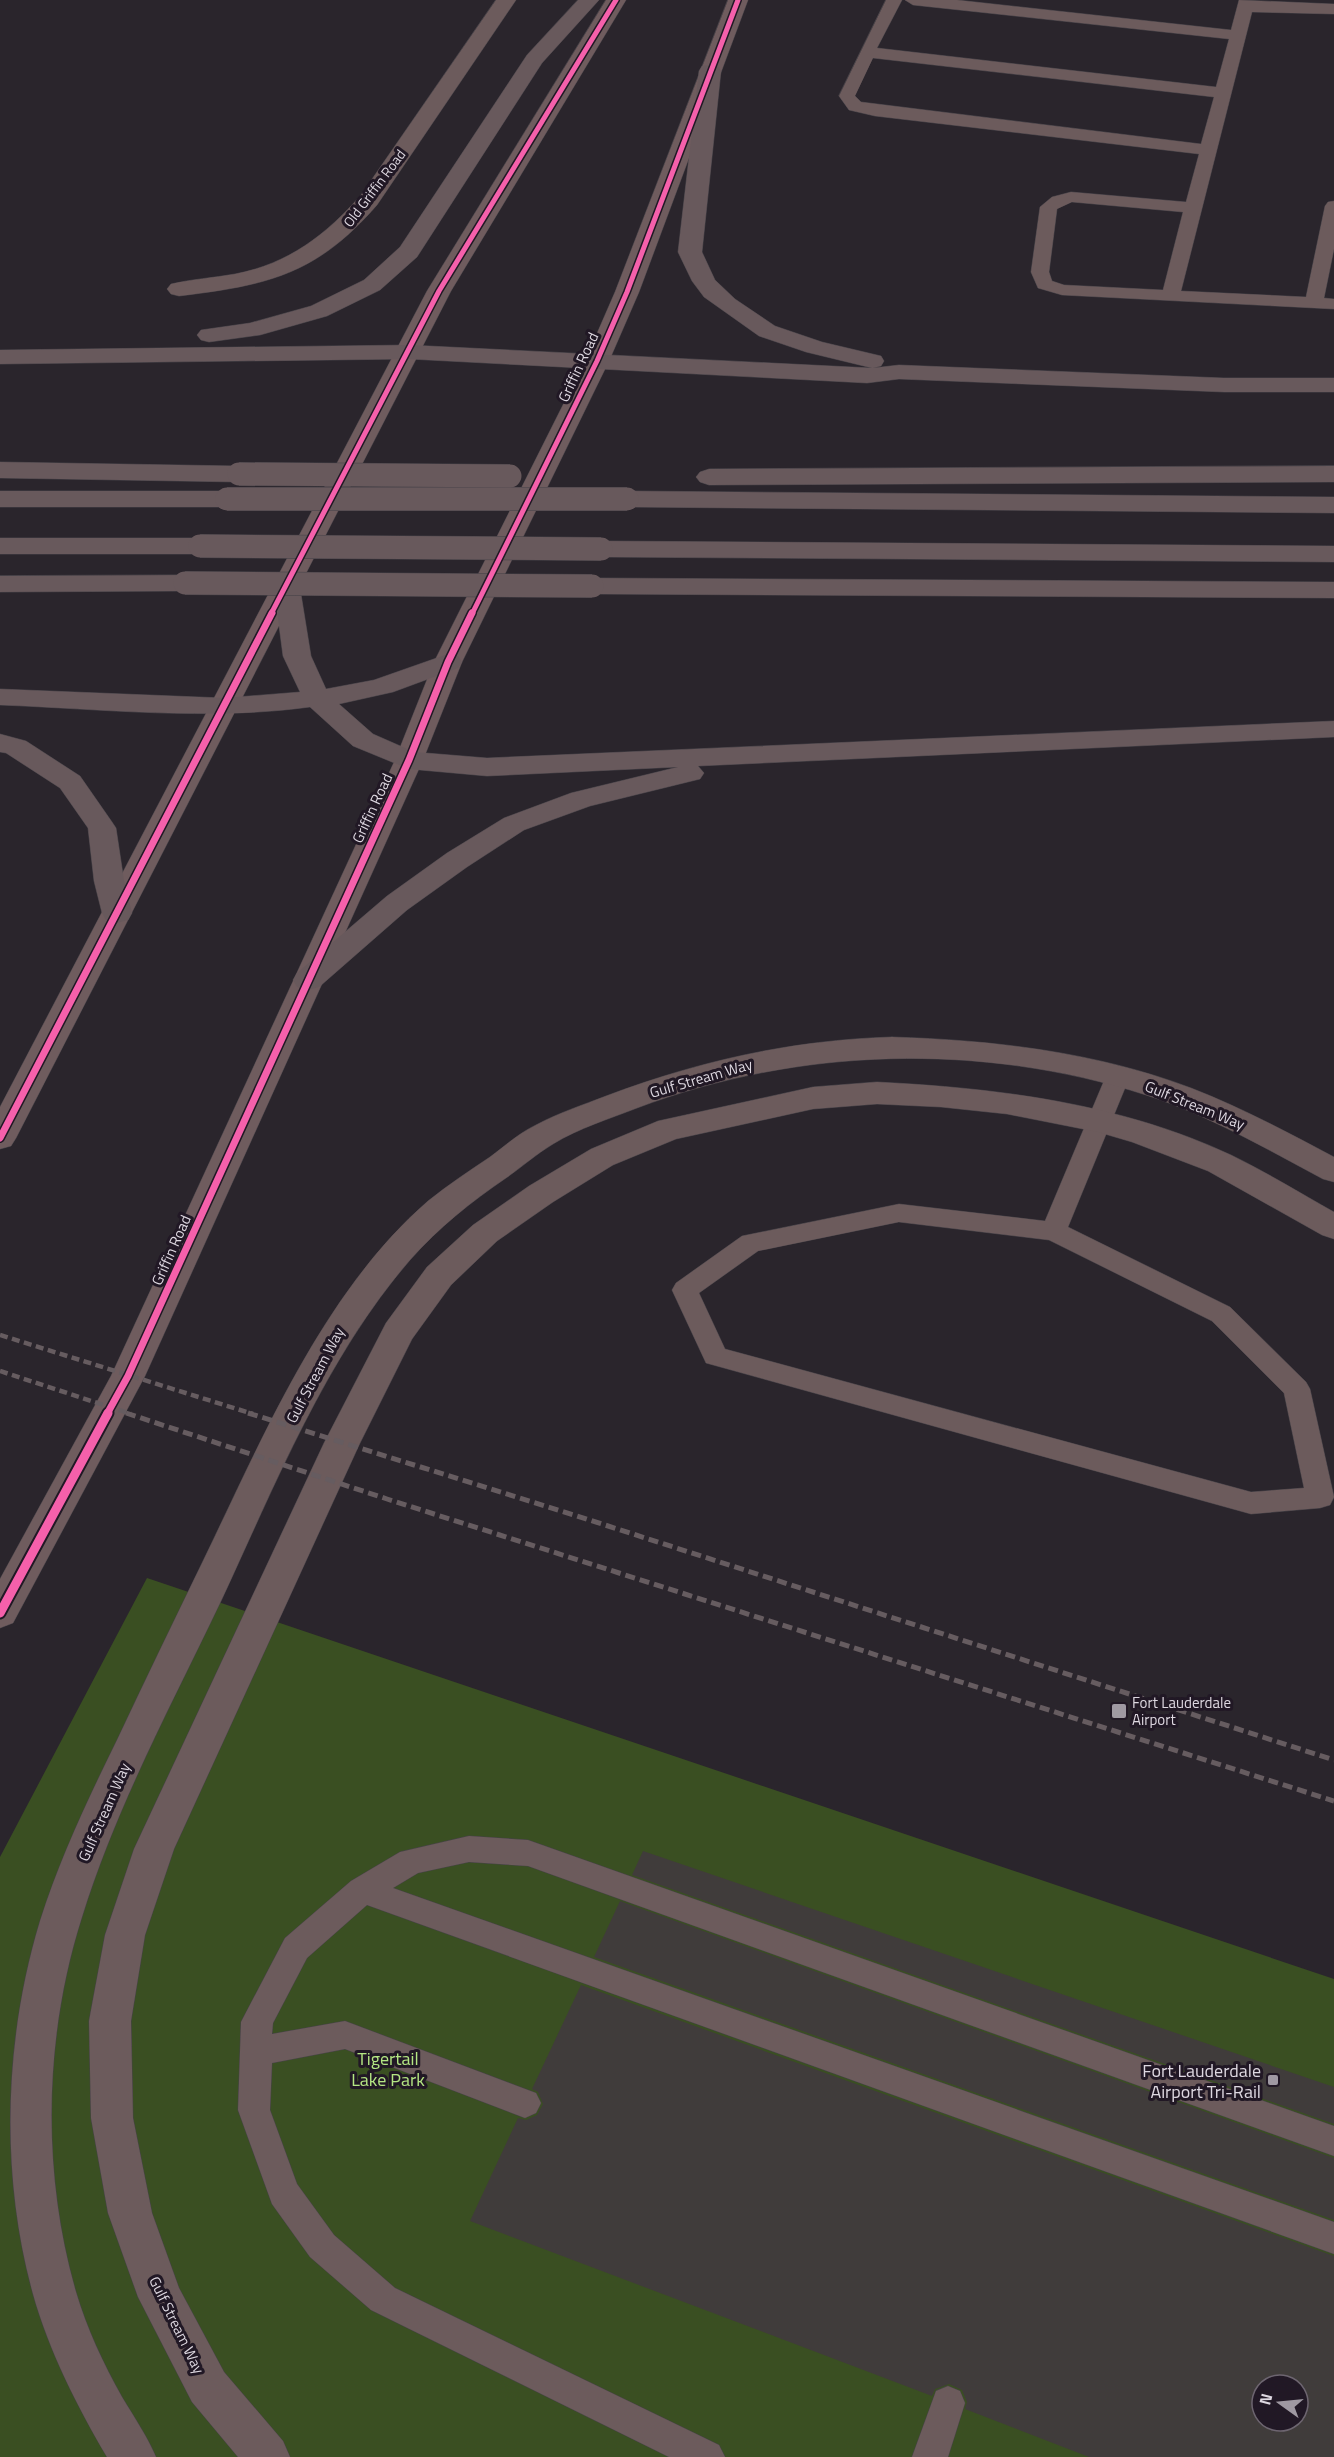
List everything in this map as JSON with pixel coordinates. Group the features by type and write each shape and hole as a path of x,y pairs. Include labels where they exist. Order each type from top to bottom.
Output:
{"highway":[{"path":"118,355 179,338 252,330 319,311 372,285 409,252 534,59 589,0"},
{"path":"710,71 690,252 704,280 712,292 767,331 814,347 867,358 899,372"},
{"path":"0,357 409,351 867,376 899,372 1224,385 1334,386"},
{"path":"0,470 239,474 632,489 1334,505"},
{"path":"0,499 227,499 1334,474"},
{"path":"0,546 1334,554"},
{"path":"0,584 185,582 1334,590"},
{"path":"287,588 297,656 316,698 363,740 409,760 487,767 1334,729"},
{"path":"0,697 224,706 316,698 383,686 448,662"},
{"path":"0,742 16,747 70,782 102,828 109,880 117,913"},
{"path":"308,980 396,903 514,824 581,799 762,756"}],"main road":[{"path":"0,1138 439,291 616,0"},
{"name":"Griffin Road","path":"0,1612 112,1408 409,760 448,662 597,361 627,292 738,0"}],"street":[{"name":"Old Griffin Road","path":"179,289 229,283 276,271 314,253 345,229 369,200 506,0"},
{"name":"Gulf Stream Way","path":"133,2457 82,2366 53,2290 36,2212 32,2142 33,2065 42,1995 60,1923 91,1836 270,1460 334,1335 394,1258 451,1200 542,1136 672,1083 736,1066 808,1053 873,1048 936,1050 1024,1059 1118,1076 1160,1088 1225,1114 1334,1171"},
{"name":"Gulf Stream Way","path":"267,2457 208,2387 160,2296 130,2213 112,2118 110,2021 124,1935 153,1849 326,1478 398,1332 439,1276 485,1233 602,1157 669,1129 813,1098 877,1093 1007,1102 1099,1120 1219,1163 1334,1227"}],"lane":[{"path":"894,0 847,96 855,106 887,112 1208,150"},
{"path":"913,0 1237,35"},
{"path":"1170,297 1246,3 1334,9"},
{"path":"867,52 1223,93"},
{"path":"1193,208 1071,197 1059,201 1049,207 1040,272 1044,284 1062,290 1334,304"},
{"path":"1314,303 1334,206"},
{"path":"1054,1231 1118,1076"},
{"path":"899,1213 1054,1231 1221,1314 1297,1389 1320,1497 1251,1503 715,1356 685,1290 751,1243 899,1213"},
{"path":"707,2457 383,2299 321,2246 284,2193 254,2110 257,2022 296,1948 362,1890 411,1861 469,1849 528,1853 1334,2141"},
{"path":"362,1890 1334,2238"},
{"path":"256,2052 345,2035 525,2103"},
{"path":"930,2457 948,2403"}],"green space":[{"name":"Tigertail Lake Park","path":"147,1578 1334,1979 1334,2457 0,2457 0,1857"}],"building":[{"path":"643,1851 1334,2087 1334,2124 632,1875"},
{"path":"620,1901 1334,2158 1334,2220 594,1957"},
{"path":"581,1985 1334,2256 1334,2457 1089,2457 965,2409 967,2402 962,2390 949,2384 935,2389 932,2396 470,2221 518,2118 526,2120 537,2115 543,2104 538,2092 532,2089"}],"railway":[{"path":"0,1335 253,1414"},
{"path":"0,1371 131,1414"},
{"path":"126,1413 387,1499 1334,1801"},
{"path":"248,1413 574,1515 1334,1760"}],"cycle path":[{"path":"0,1138 439,291 616,0"},
{"path":"0,1613 128,1376 409,760 448,662 597,361 627,292 738,0"}],"place":[{"name":"Fort Lauderdale Airport","path":"1119,1711"},
{"name":"Fort Lauderdale Airport Tri-Rail","path":"1273,2080"}]}
